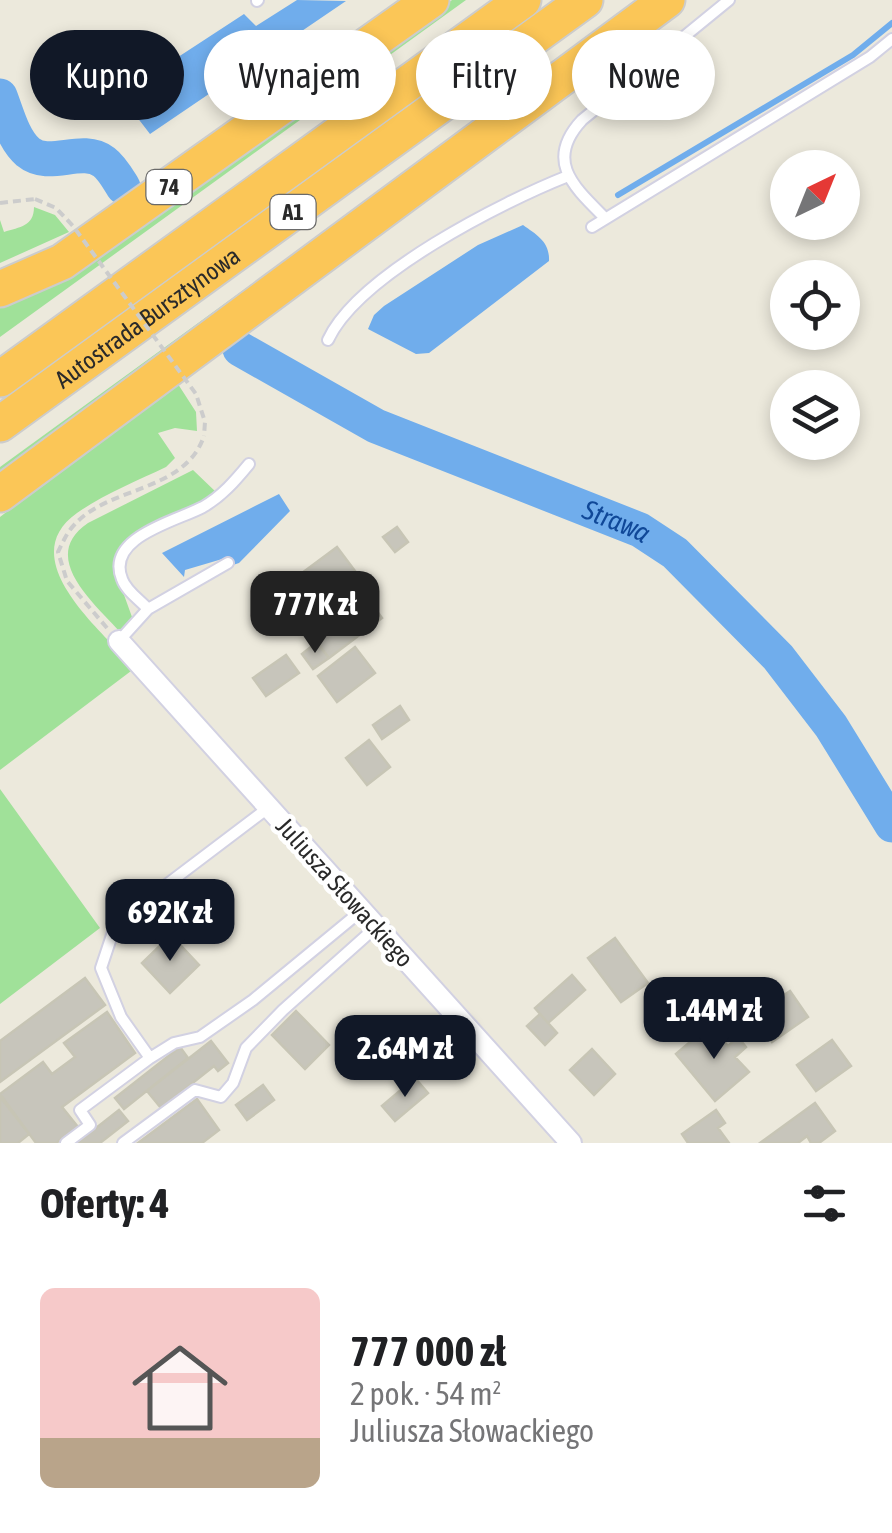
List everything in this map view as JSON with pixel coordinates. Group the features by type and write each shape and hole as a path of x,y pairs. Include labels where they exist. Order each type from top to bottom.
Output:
{"highway":[{"name":"74","path":"4,287 62,262 431,0"},
{"name":"Autostrada Bursztynowa","path":"0,379 522,0"},
{"name":"Autostrada Bursztynowa","path":"0,424 586,0"},
{"path":"0,497 667,0"}],"street":[{"name":"Juliusza Słowackiego","path":"119,641 571,1143"}],"lane":[{"path":"605,218 568,176 562,154 566,141 582,120 729,0"},
{"path":"592,227 870,58 892,39"},
{"path":"328,340 336,323 375,286 464,225 522,194 568,176"},
{"path":"148,609 124,584 121,557 140,536 222,495 249,464"},
{"path":"119,641 148,609 228,563"},
{"path":"150,1058 120,1017 101,968 116,923 268,808"},
{"path":"66,1143 90,1125 80,1110 150,1058 174,1043 200,1037 253,1000 361,910"},
{"path":"122,1143 194,1090 222,1097 233,1083 246,1048 282,1010 376,928"}],"path":[{"path":"0,204 35,199 56,208 196,394 205,422 204,436 184,466 82,518 58,552 67,582 119,641"}],"green space":[{"path":"452,0 466,0 425,30 416,30 416,36 396,51 396,40"},
{"path":"285,120 300,120 0,337 0,302 128,233"},
{"path":"477,120 478,120 0,476 0,467"},
{"path":"34,207 55,215 69,232 0,263 0,220 4,232 21,227 32,218"},
{"path":"176,381 196,412 197,431 175,428 158,433 175,458 166,467 77,513 59,531 54,551 58,573 69,594 135,668 0,770 0,517"},
{"path":"193,470 217,493 137,533 114,557 132,617 120,632 85,594 69,565 68,550 74,536 88,523"},
{"path":"0,789 100,928 0,1004"}],"water":[{"path":"297,0 346,1 303,30 220,30 244,14 256,26"},
{"path":"204,40 204,97 184,111 184,53"},
{"path":"139,120 171,120 150,134"},
{"path":"523,225 545,244 549,261 429,353 416,354 368,329 374,315 384,306 478,245"},
{"path":"279,494 290,511 239,563 233,565 229,557 185,570 184,577 162,553"}],"building":[{"path":"397,527 408,542 395,552 383,537"},
{"path":"337,547 361,579 318,612 302,590 275,610 267,599"},
{"path":"368,599 382,618 329,658 314,639"},
{"path":"317,642 329,658 313,669 302,654"},
{"path":"355,647 375,673 337,702 318,676"},
{"path":"286,655 299,673 266,696 253,678"},
{"path":"400,706 409,720 382,739 373,725"},
{"path":"369,740 390,767 367,785 346,758"},
{"path":"171,935 199,965 170,993 142,963"},
{"path":"615,938 648,983 621,1002 588,958"},
{"path":"572,975 585,990 548,1023 535,1008"},
{"path":"85,978 105,1005 0,1082 0,1041"},
{"path":"790,991 808,1017 772,1042 754,1016"},
{"path":"296,1011 329,1045 305,1069 272,1035"},
{"path":"107,1012 135,1053 62,1107 78,1127 56,1143 36,1143 0,1094 43,1062 52,1074 75,1057 64,1043"},
{"path":"540,1014 557,1033 545,1045 527,1026"},
{"path":"710,1025 728,1046 738,1037 746,1047 735,1057 749,1072 715,1101 676,1054"},
{"path":"832,1040 851,1066 816,1091 797,1065"},
{"path":"211,1041 228,1063 218,1071 214,1066 161,1108 147,1091"},
{"path":"180,1047 188,1058 124,1109 115,1098"},
{"path":"592,1049 615,1074 594,1095 570,1070"},
{"path":"415,1078 428,1093 395,1121 382,1106"},
{"path":"263,1085 274,1100 247,1120 236,1105"},
{"path":"0,1097 29,1134 18,1143 0,1143"},
{"path":"197,1099 219,1130 202,1143 138,1143"},
{"path":"815,1103 835,1131 819,1143 811,1143 807,1136 798,1143 760,1143"},
{"path":"119,1110 128,1121 100,1143 77,1143"},
{"path":"716,1110 725,1123 718,1128 729,1143 688,1143 682,1134"}],"waterway":[{"path":"618,195 853,55 892,23"},
{"name":"Strawa","path":"0,96 14,133 28,152 46,159 95,157 110,167 123,187"},
{"name":"Strawa","path":"240,349 376,426 640,530 675,553 778,657 831,726 892,825"}]}
